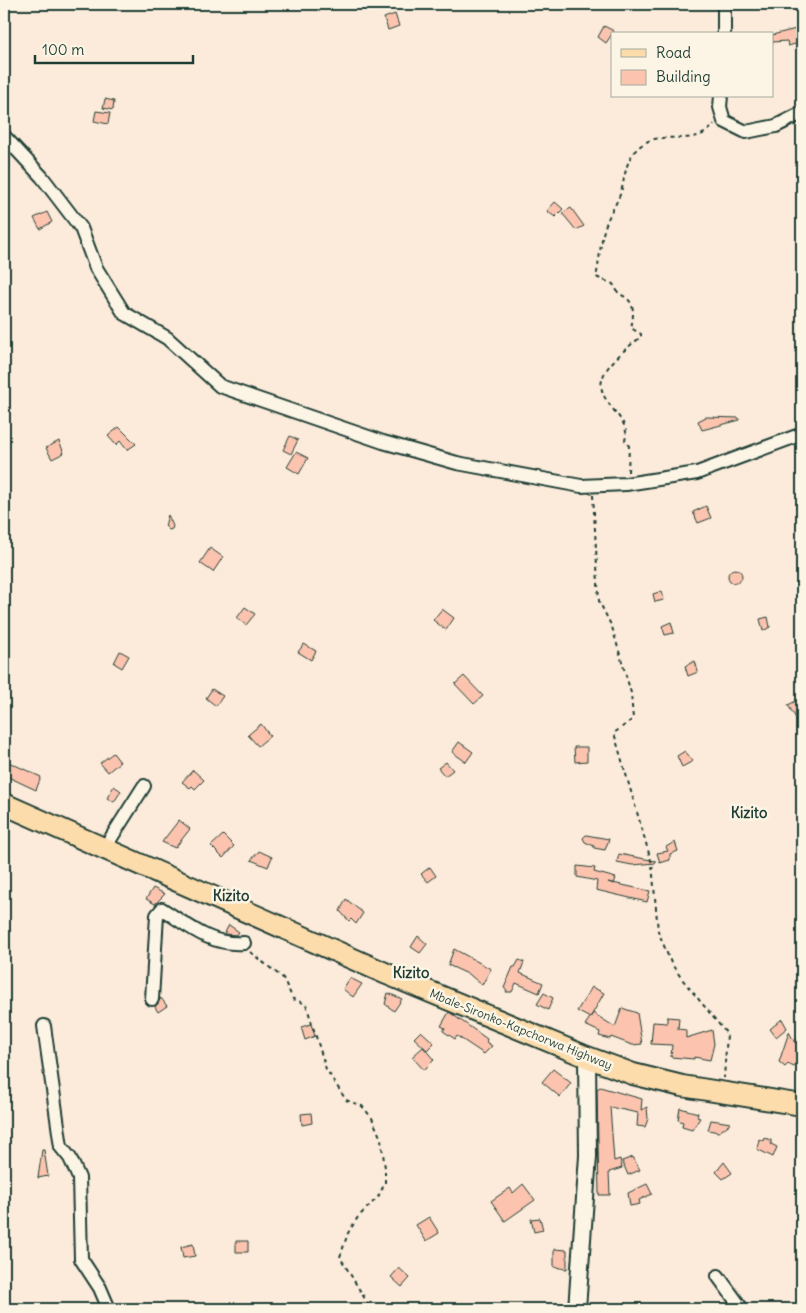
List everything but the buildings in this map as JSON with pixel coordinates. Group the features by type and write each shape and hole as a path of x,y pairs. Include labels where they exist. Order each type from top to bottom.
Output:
{"main road":[{"name":"Mbale-Sironko-Kapchorwa Highway","path":"4,804 387,974 587,1058 633,1074 682,1086 802,1105"}],"street":[{"path":"724,4 724,32"},
{"path":"721,98 724,121 746,132 776,126 802,113"},
{"path":"4,136 42,177 82,228 96,268 124,313 167,338 220,386 383,442 457,463 581,486 626,484 697,473 802,434"},
{"path":"104,848 144,786"},
{"path":"152,998 157,915 162,909 213,941 232,944 244,943"},
{"path":"44,1026 61,1147 79,1178 81,1259 100,1288 109,1309"},
{"path":"577,1309 588,1156 587,1058"},
{"path":"718,1276 742,1309"},
{"path":"98,1309 100,1288"}],"path":[{"path":"626,484 630,460 629,446 625,440 627,436 624,426 607,402 601,384 602,377 618,356 641,337 641,334 631,328 634,317 632,302 628,297 619,294 612,284 596,277 606,225 620,194 627,163 635,150 644,143 664,137 676,136 688,139 700,135 711,128 722,112"},
{"path":"593,486 594,540 599,601 612,627 631,693 633,719 614,733 652,864 658,931 671,962 682,979 727,1034 724,1093"},
{"path":"244,943 254,957 283,978 293,999 306,1004 326,1069 346,1100 362,1106 372,1118 381,1139 386,1183 378,1198 358,1217 348,1233 340,1257 371,1309"}],"district":[{"name":"Kizito","path":"749,812"},
{"name":"Kizito","path":"231,895"},
{"name":"Kizito","path":"411,972"}]}
